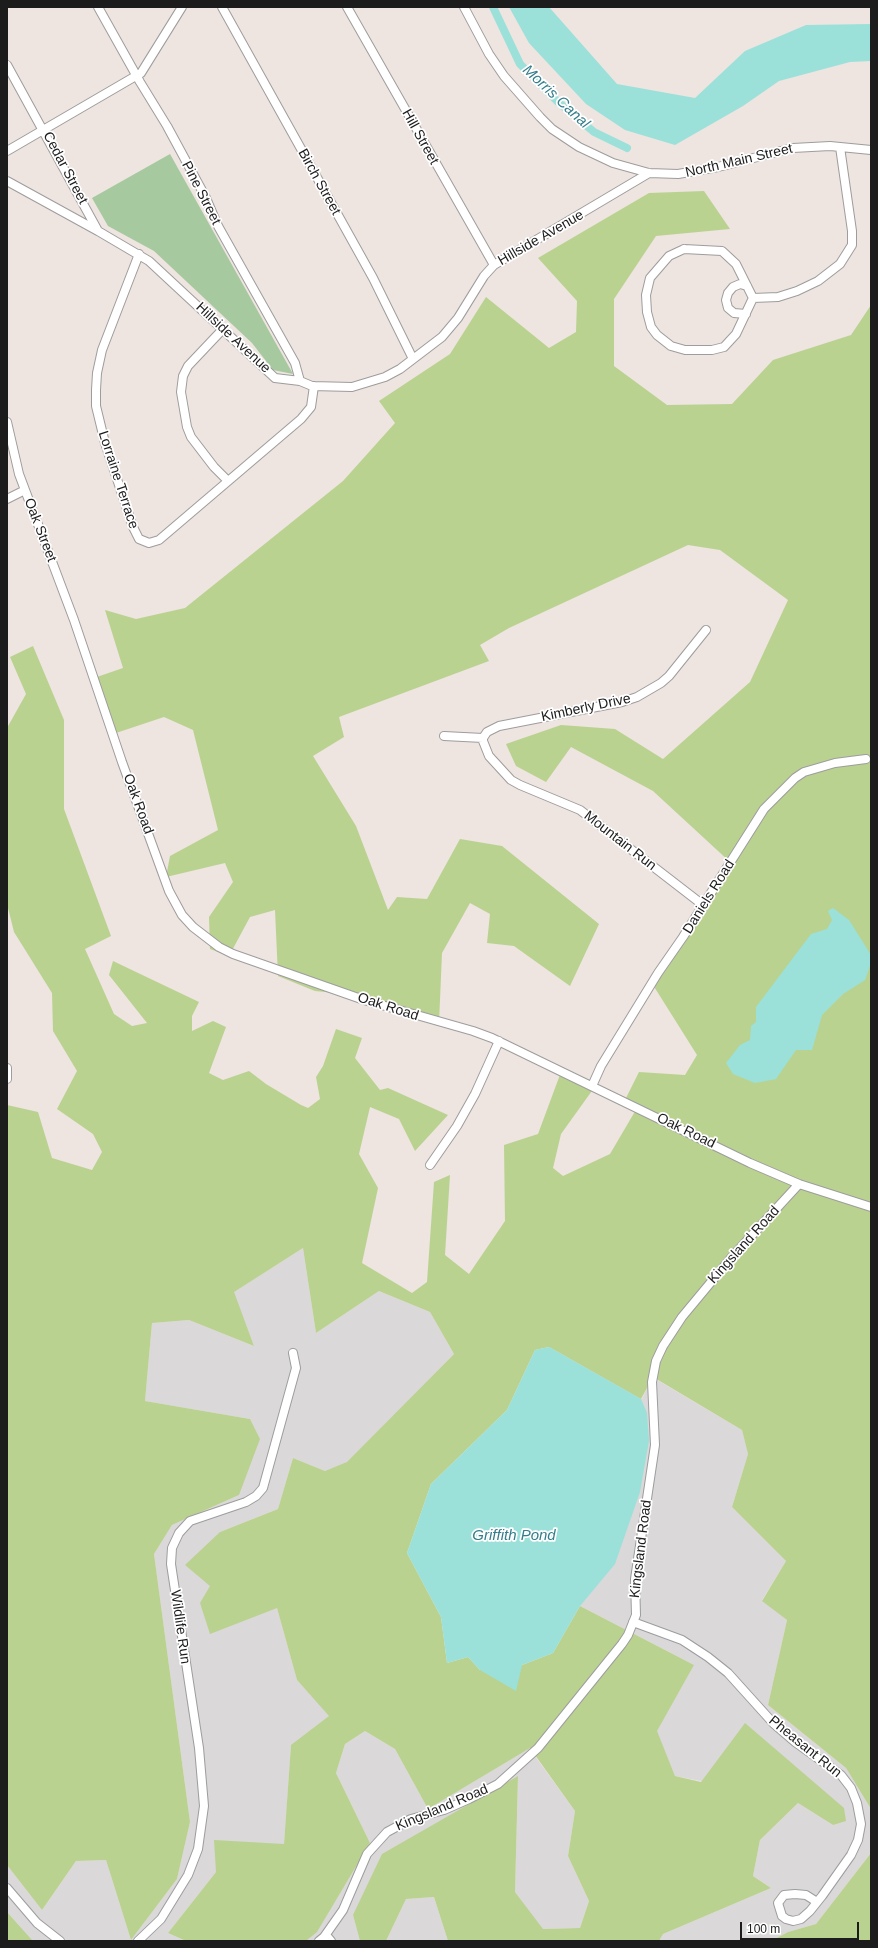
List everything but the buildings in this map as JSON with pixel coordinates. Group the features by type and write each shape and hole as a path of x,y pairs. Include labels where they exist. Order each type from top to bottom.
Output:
{"street":[{"name":"Pine Street","path":"98,7 136,76 167,126 206,198 218,226 295,363 300,381"},
{"path":"7,151 141,73 182,7"},
{"name":"Birch Street","path":"222,7 373,278 413,359"},
{"name":"Hill Street","path":"347,7 494,265"},
{"name":"North Main Street","path":"464,7 489,54 518,94 552,128 578,147 613,163 649,173 678,174 696,172 793,148 810,146 871,150"},
{"name":"Cedar Street","path":"7,65 98,231"},
{"path":"753,298 778,297 797,291 818,281 840,264 852,245 852,232 840,147"},
{"name":"Hillside Avenue","path":"139,254 155,265 275,378 300,381 314,386 341,388 363,385 385,377 413,359 442,337 458,318 484,276 494,265 649,173"},
{"path":"7,181 139,254"},
{"path":"684,249 722,251 736,264 753,298 736,334 724,347 712,350 685,350 671,346 657,335 651,327 647,312 646,295 650,278 658,267 670,256 684,249"},
{"name":"Lorraine Terrace","path":"139,254 100,357 96,390 96,406 105,443 136,535 144,542 149,543 159,540 308,411 312,401 314,386"},
{"path":"746,314 738,314 731,311 726,300 728,293 733,287 740,284 747,286"},
{"path":"223,330 188,366 183,376 181,392 187,427 191,437 210,462 228,481"},
{"name":"Oak Street","path":"7,422 19,474 80,637"},
{"path":"7,499 25,490"},
{"name":"Kimberly Drive","path":"483,738 487,732 499,726 622,702 642,695 669,676 706,630"},
{"name":"Oak Road","path":"80,637 169,891 182,915 193,927 219,947 234,954 364,1000 473,1031 499,1041 750,1163 799,1184 871,1207"},
{"path":"444,736 483,738"},
{"name":"Mountain Run","path":"483,738 482,741 489,756 511,780 520,786 580,810 703,905"},
{"name":"Daniels Road","path":"592,1086 601,1066 658,973 764,809 795,778 804,772 835,762 866,759"},
{"path":"430,1165 457,1126 472,1100 499,1041"},
{"path":"7,1068 7,1079"},
{"name":"Kingsland Road","path":"319,1941 328,1938 344,1910 367,1854 387,1832 411,1819 444,1810 484,1792 519,1766 557,1725 622,1644 636,1615 635,1579 654,1455 655,1428 652,1382 656,1361 663,1346 682,1317 700,1294 799,1184"},
{"name":"Wildlife Run","path":"138,1941 160,1919 188,1875 198,1849 204,1806 199,1748 171,1564 172,1548 179,1533 190,1521 246,1502 256,1496 263,1488 296,1368 293,1353"},
{"name":"Pheasant Run","path":"633,1622 682,1640 708,1656 728,1673 774,1724 795,1742 841,1776 851,1788 861,1819 860,1835 851,1855 817,1902 801,1919 793,1922 782,1916 778,1903 784,1895 795,1894 806,1895 817,1902"},
{"path":"7,1888 37,1924 60,1941"}],"shaded area":[{"path":"303,1248 316,1333 379,1291 430,1312 454,1354 347,1463 325,1471 293,1458 278,1509 220,1532 277,1608 297,1680 330,1716 291,1746 284,1845 216,1872 168,1933 186,1941 33,1941 7,1912 7,1865 42,1910 76,1861 106,1860 131,1940 177,1879 190,1822 154,1554 172,1525 239,1495 250,1419 145,1401 152,1323 189,1320 254,1346 233,1292"},
{"path":"549,1347 642,1399 652,1377 742,1430 748,1454 732,1507 786,1561 762,1600 787,1620 768,1705 846,1768 871,1809 871,1853 816,1924 788,1932 771,1941 659,1941 663,1934 771,1888 753,1876 760,1840 798,1803 833,1825 844,1808 675,1776 656,1731 694,1665 580,1606"},
{"path":"365,1731 395,1749 428,1809 529,1748 575,1811 568,1856 589,1901 580,1928 542,1929 515,1892 518,1777 353,1915 360,1941 306,1941 317,1931 370,1843 336,1773 345,1744"},
{"path":"434,1897 448,1941 386,1941 406,1899"}],"green space":[{"path":"170,154 293,374 273,370 252,343 154,251 108,226 92,198"},
{"path":"704,191 730,229 656,236 614,299 614,366 667,405 732,404 773,360 851,335 871,305 871,1809 846,1768 768,1705 787,1620 762,1601 786,1561 732,1507 748,1454 742,1430 653,1377 641,1399 549,1347 535,1350 507,1410 431,1484 407,1553 441,1617 447,1663 468,1657 480,1670 522,1665 553,1653 580,1606 694,1665 657,1731 675,1776 701,1782 745,1723 844,1808 846,1821 833,1825 798,1803 760,1840 753,1876 771,1888 663,1934 659,1941 448,1941 434,1897 406,1899 386,1941 360,1941 353,1915 382,1854 518,1776 515,1892 543,1929 580,1928 589,1901 568,1856 575,1811 530,1748 428,1809 395,1749 365,1731 345,1744 336,1773 370,1843 317,1932 306,1941 186,1941 168,1933 216,1872 214,1840 284,1844 291,1745 329,1716 297,1680 277,1608 210,1634 200,1603 210,1586 185,1565 220,1532 278,1509 293,1458 325,1471 347,1462 454,1354 430,1312 379,1291 316,1333 303,1248 234,1292 254,1346 189,1320 152,1323 145,1401 250,1419 260,1439 239,1495 172,1525 154,1554 190,1822 177,1879 131,1940 106,1860 76,1861 42,1910 7,1865 7,1105 38,1112 52,1158 92,1170 102,1152 93,1134 57,1109 77,1071 53,1031 52,993 14,932 7,904 7,728 26,694 10,657 33,646 64,720 64,809 111,936 85,949 114,1014 132,1026 147,1023 109,975 113,961 199,1002 192,1016 192,1031 213,1021 226,1027 209,1073 223,1080 249,1071 266,1084 308,1108 320,1099 316,1077 323,1066 336,1029 362,1038 355,1058 380,1090 388,1088 448,1115 415,1151 399,1119 370,1107 359,1154 378,1188 362,1263 412,1293 427,1282 434,1182 450,1175 445,1255 469,1274 505,1221 504,1145 538,1134 561,1072 594,1088 561,1134 553,1168 563,1176 610,1154 637,1108 624,1102 639,1072 685,1075 697,1055 653,985 730,862 653,791 571,747 546,782 516,766 506,744 561,725 615,729 663,759 750,682 788,600 720,550 688,545 509,628 480,645 489,661 339,717 344,737 313,756 356,826 388,910 397,897 427,899 460,839 502,846 599,924 570,986 514,946 487,943 490,914 470,903 442,953 439,1023 356,995 315,991 278,976 275,910 250,917 229,956 210,949 209,917 233,882 225,863 166,877 170,856 218,830 193,730 164,717 110,735 91,679 123,668 105,610 136,619 185,608 343,481 395,423 379,401 450,354 486,297 549,348 576,332 577,301 538,258 649,193"},
{"path":"871,1853 871,1941 771,1941 788,1932 816,1924"},
{"path":"7,1912 33,1941 7,1941"}],"water":[{"path":"509,7 549,7 617,84 695,98 745,51 806,25 871,24 871,61 850,62 779,81 743,106 675,145 625,130 586,104 529,43"},
{"path":"833,908 849,920 871,955 871,963 865,980 843,994 822,1015 812,1050 796,1050 776,1079 755,1083 733,1074 726,1063 740,1045 750,1040 751,1026 756,1022 756,1007 811,934 827,929 832,920 828,911"},
{"name":"Griffith Pond","path":"549,1347 641,1399 647,1413 649,1441 640,1492 615,1564 580,1606 553,1653 522,1665 516,1691 480,1670 468,1657 447,1663 441,1617 407,1553 431,1484 507,1410 535,1350"}],"waterway":[{"name":"Morris Canal","path":"493,7 520,64 558,102 594,132 627,148"}]}
